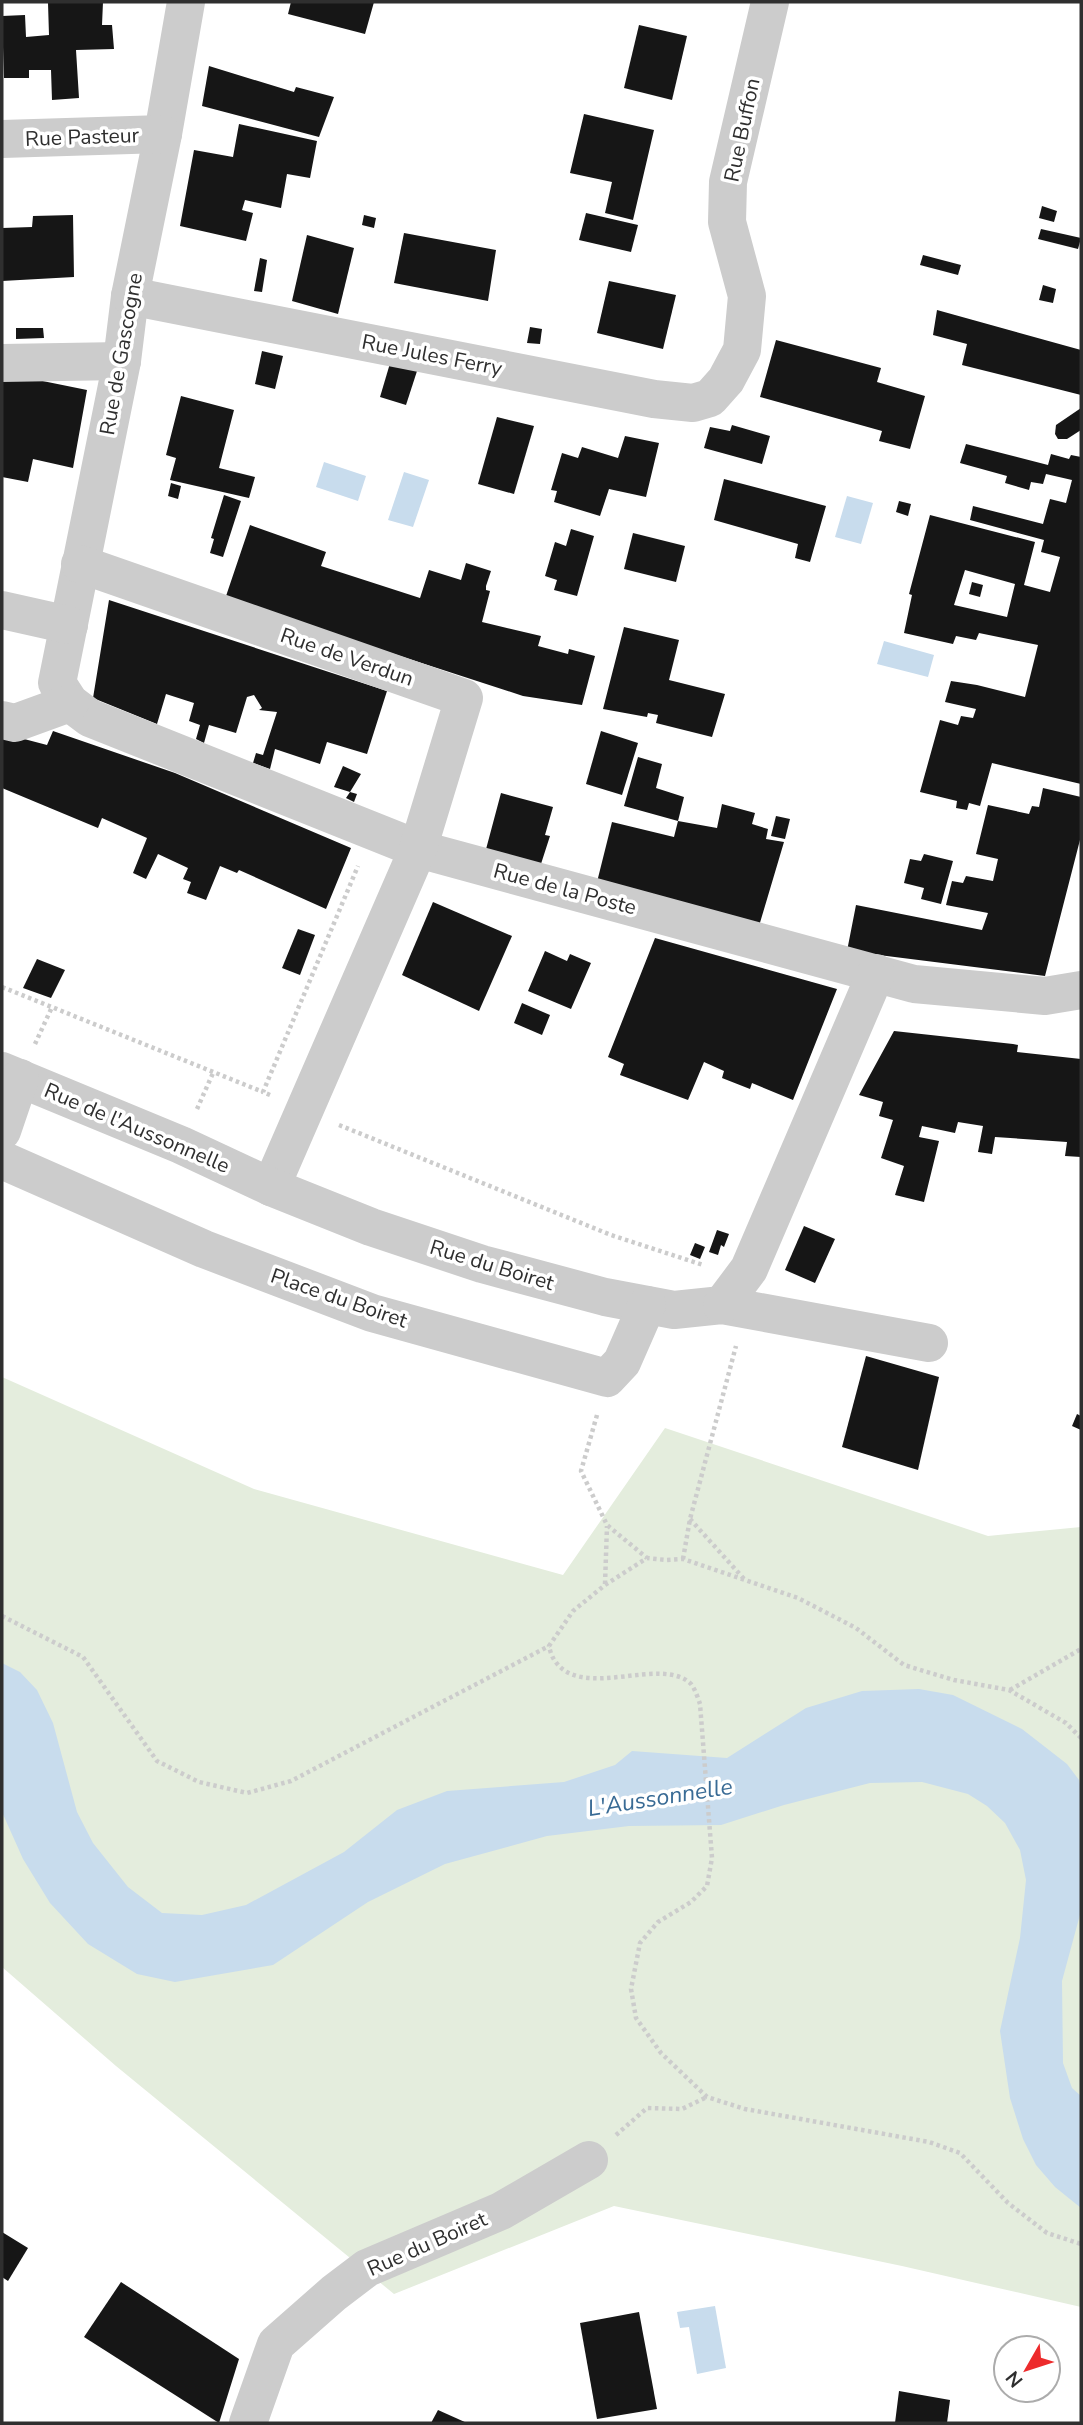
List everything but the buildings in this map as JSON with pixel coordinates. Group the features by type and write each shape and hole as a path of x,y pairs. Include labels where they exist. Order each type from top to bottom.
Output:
{"street":[{"name":"Rue de Gascogne","path":"70,703 57,683 122,361 130,296 163,134 186,2"},
{"name":"Rue Buffon","path":"726,380 742,351 747,296 727,222 729,182 770,2"},
{"name":"Rue Pasteur","path":"2,139 163,134"},
{"name":"Rue Jules Ferry","path":"130,296 654,399 694,403 710,398 726,380"},
{"path":"2,363 122,361"},
{"name":"Rue de Verdun","path":"80,564 464,698 418,849"},
{"path":"2,610 68,625"},
{"path":"2,720 15,723 70,703"},
{"name":"Rue de la Poste","path":"70,703 90,718 418,849 914,984 1045,996 1081,990"},
{"path":"271,1187 418,849"},
{"path":"722,1305 749,1269 876,973"},
{"path":"2,1131 11,1074"},
{"name":"Rue de l'Aussonnelle","path":"11,1074 271,1187"},
{"name":"Place du Boiret","path":"2,1160 204,1249 372,1313 607,1378"},
{"name":"Rue du Boiret","path":"271,1187 372,1227 482,1264 605,1297 674,1310 722,1305 929,1343"},
{"path":"607,1378 622,1362 647,1305"},
{"name":"Rue du Boiret","path":"248,2423 276,2344 334,2293 368,2268 501,2211 589,2160"}],"path":[{"path":"263,1092 373,831"},
{"path":"2,987 611,1235 715,1268"},
{"path":"683,1559 690,1519 741,1328 722,1305"},
{"path":"607,1378 581,1471 607,1525 648,1558 683,1559 798,1598 856,1628 904,1665 954,1680 1009,1690 1066,1723 1081,1738"},
{"path":"690,1519 746,1580"},
{"path":"605,1585 607,1525"},
{"path":"2,1616 83,1657 157,1761 199,1782 247,1793 291,1781 549,1646 573,1611 605,1585 648,1558"},
{"path":"549,1646 555,1662 578,1678 660,1674 680,1677 692,1685 700,1704 712,1858 707,1886 691,1902 659,1922 640,1943 631,1989 636,2018 661,2053 708,2097 745,2109 929,2142 960,2154 1009,2203 1046,2233 1081,2244"},
{"path":"1009,1690 1081,1649"},
{"path":"589,2160 647,2108 681,2109 708,2097"}],"green space":[{"path":"2,1377 254,1489 563,1575 665,1428 988,1536 1081,1527 1081,2307 902,2266 614,2206 394,2294 116,2066 2,1967"}],"water":[{"path":"324,462 366,476 358,501 316,487"},
{"path":"404,472 429,480 413,527 388,520"},
{"path":"847,496 873,503 861,544 835,537"},
{"path":"884,641 934,655 928,677 877,664"},
{"name":"L'Aussonnelle","path":"2,1663 20,1672 37,1690 53,1723 77,1812 93,1843 128,1887 162,1913 202,1915 246,1905 344,1852 397,1810 447,1791 564,1782 615,1765 632,1751 727,1758 806,1708 862,1691 919,1689 953,1695 1022,1729 1067,1764 1079,1780 1081,1789 1081,1911 1062,1981 1063,2063 1072,2088 1081,2096 1081,2208 1055,2187 1036,2165 1023,2139 1010,2098 1000,2031 1020,1938 1026,1880 1020,1850 1005,1823 987,1806 968,1794 922,1782 870,1783 784,1805 721,1825 629,1826 547,1836 445,1864 368,1902 273,1965 175,1982 137,1974 88,1944 50,1903 23,1859 2,1812"},
{"path":"715,2306 726,2368 697,2374 689,2327 680,2328 677,2312"}]}
